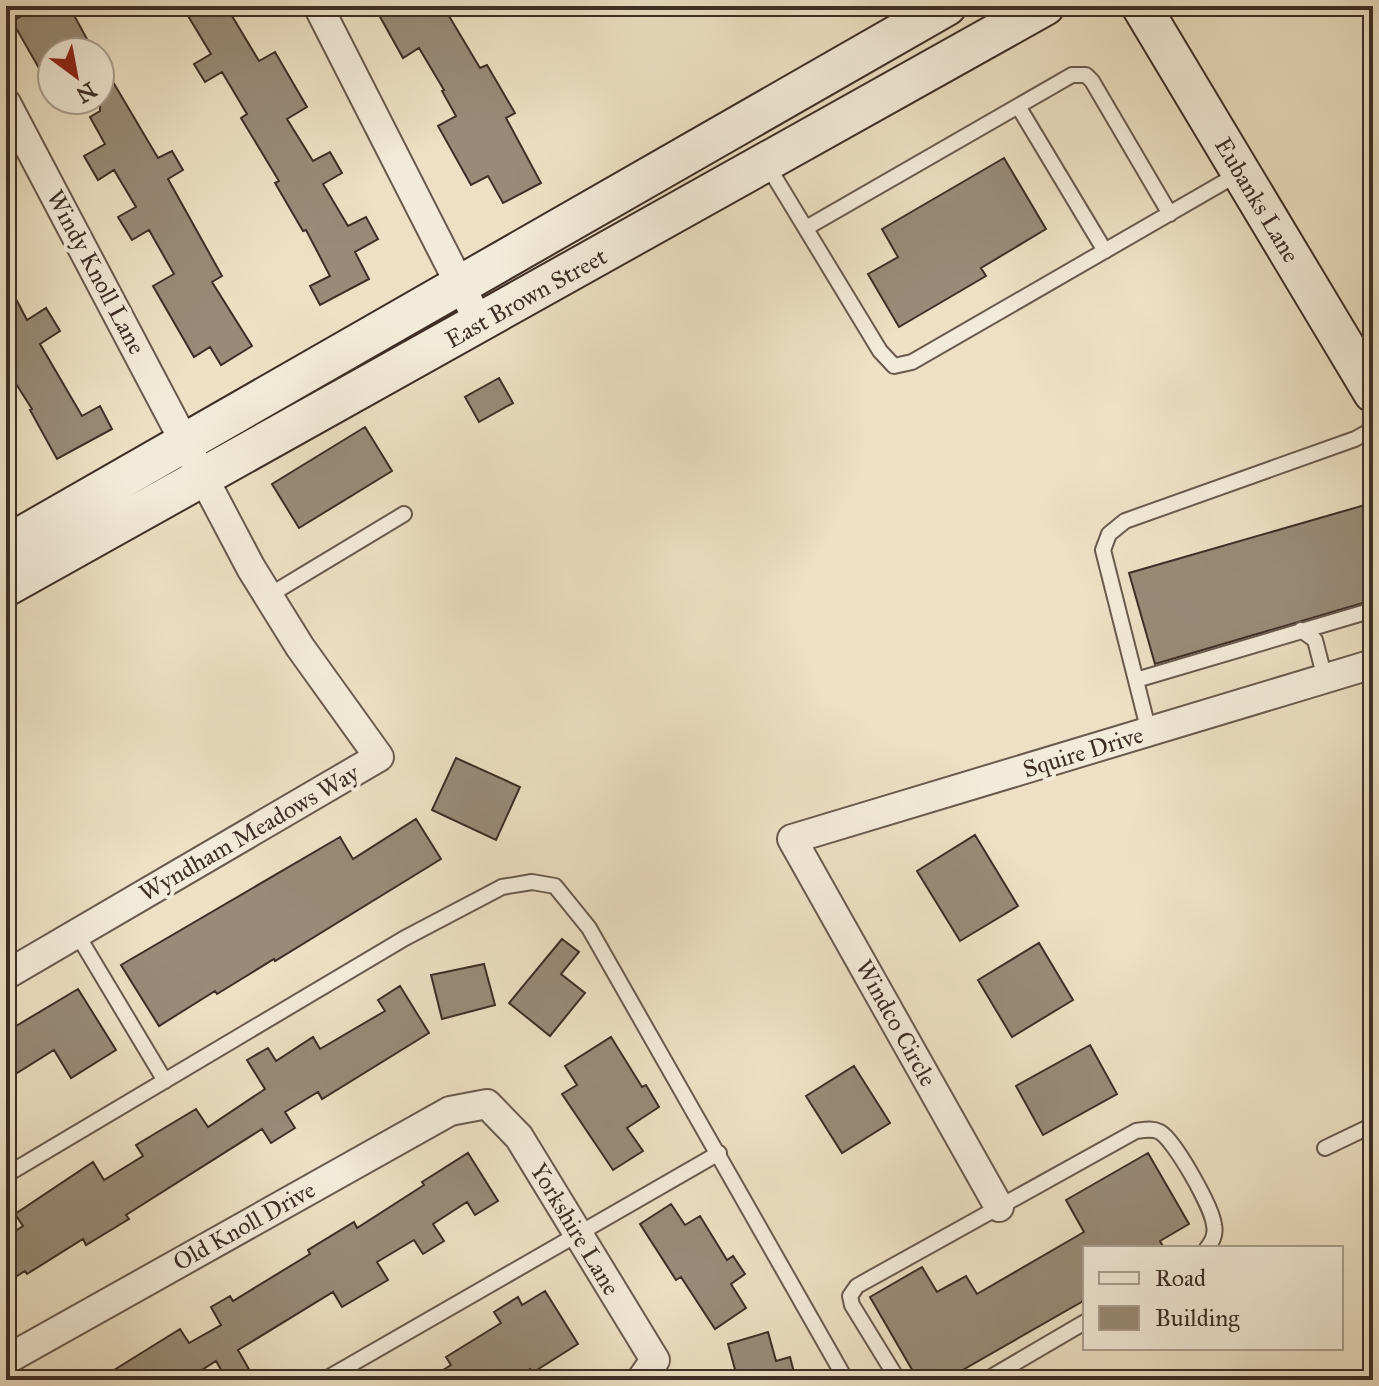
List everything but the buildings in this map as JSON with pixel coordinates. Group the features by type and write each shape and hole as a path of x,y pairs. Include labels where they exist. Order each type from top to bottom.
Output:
{"main road":[{"name":"East Brown Street","path":"6,545 947,6"},
{"name":"East Brown Street","path":"6,587 1045,6"},
{"name":"Eubanks Lane","path":"1141,6 1373,393"}],"street":[{"path":"318,6 480,324"},
{"name":"Windy Knoll Lane","path":"6,103 186,442"},
{"name":"Wyndham Meadows Way","path":"6,975 379,757 300,647 268,596 186,442"},
{"name":"Squire Drive","path":"792,839 1373,664"},
{"name":"Windco Circle","path":"792,839 999,1207"},
{"name":"Yorkshire Lane","path":"487,1104 519,1137 577,1232 648,1370"},
{"name":"Old Knoll Drive","path":"6,1360 450,1111 487,1104"}],"lane":[{"path":"806,228 1072,75 1086,75 1092,81 1170,214"},
{"path":"1018,106 1105,251"},
{"path":"766,163 880,351 894,366 912,362 1241,172"},
{"path":"1149,732 1103,550 1109,534 1125,521 1355,439 1373,429"},
{"path":"268,596 404,514"},
{"path":"1136,680 1373,610"},
{"path":"1301,630 1315,640 1325,679"},
{"path":"6,1175 405,938 502,887 532,882 555,886 589,928 846,1380"},
{"path":"77,934 165,1081"},
{"path":"1325,1148 1373,1125"},
{"path":"898,1380 852,1305 850,1296 853,1291 869,1278 1136,1131 1151,1129 1163,1133 1173,1145 1210,1210 1215,1225 1213,1240 1208,1246"},
{"path":"324,1380 719,1153"},
{"path":"986,1380 1083,1323"}]}
